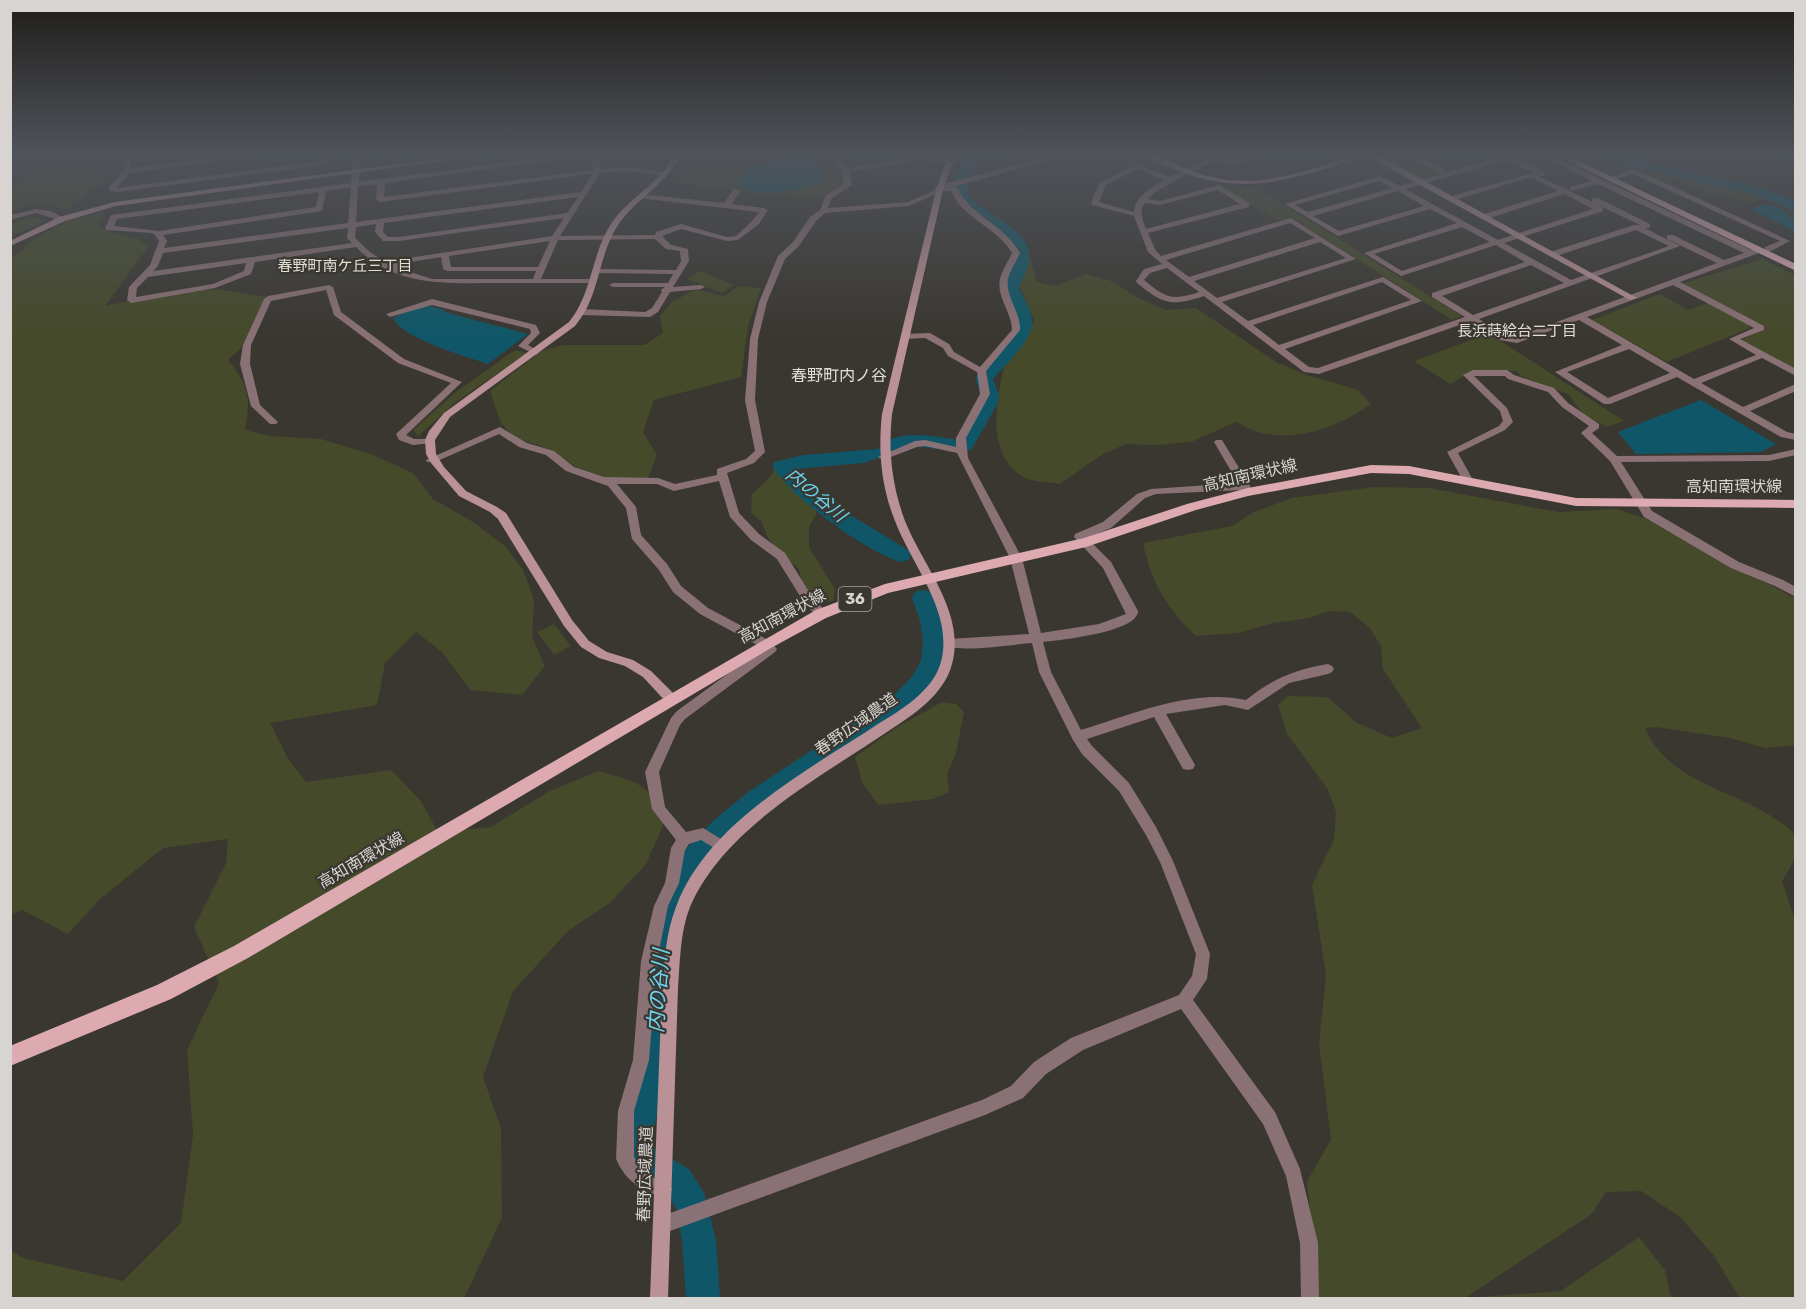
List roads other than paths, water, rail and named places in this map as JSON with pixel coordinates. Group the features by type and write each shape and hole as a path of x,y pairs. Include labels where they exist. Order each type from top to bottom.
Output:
{"main road":[{"path":"1682,214 1796,268"},
{"path":"1688,214 1759,251 1796,262"},
{"name":"高知南環状線","path":"10,1056 164,992 240,952 766,644 821,614 885,589 1086,542 1246,489 1371,469 1408,470 1576,502 1796,504"}],"street":[{"path":"53,214 62,219"},
{"path":"10,244 62,219 82,214"},
{"path":"136,214 114,217 109,228 158,233 286,214"},
{"path":"353,214 351,238 355,245 390,268 417,278 443,282 593,281"},
{"path":"160,251 432,214"},
{"path":"624,214 615,224 608,238 582,312 572,324 536,352 447,416 435,429 430,441 431,460 461,492 495,509 502,516 568,623 585,644 603,655 629,663 647,674 672,700"},
{"path":"390,268 408,260 555,238 657,237 659,234 681,226 727,239 738,238 761,214"},
{"path":"819,214 813,219 796,244 781,258 763,302 754,339 750,400 760,453 750,461 720,471 734,514 754,537 781,556 807,598 821,614"},
{"name":"春野広域農道","path":"659,1299 674,946 683,908 714,841 746,823 906,712 932,690 946,665 949,644 946,622 900,520 883,457 887,414 935,214"},
{"path":"662,1225 985,1107 1017,1092 1040,1068 1077,1044 1184,1000 1199,979 1203,954 1151,831 1124,788 1087,750 1045,672 1016,558 969,472 960,447 984,394 981,371 1016,330 1017,322 1004,291 1003,282 1016,253 1012,244 987,220 975,214"},
{"path":"1134,214 1137,215 1152,252 1307,370 1319,371 1676,246 1637,227 1553,254"},
{"path":"1143,232 1211,214"},
{"path":"1307,215 1338,234 1404,214"},
{"path":"1445,214 1570,283"},
{"path":"1479,214 1633,298"},
{"path":"1484,217 1493,214"},
{"path":"1463,224 1368,253 1401,274 1585,214"},
{"path":"1620,214 1724,263"},
{"path":"1675,214 1759,251"},
{"path":"1532,262 1435,295 1510,340 1517,340 1786,241 1727,214"},
{"path":"380,221 379,232 386,239 399,239 569,215"},
{"path":"536,281 555,238 569,215"},
{"path":"1160,259 1291,220 1352,259 1216,301"},
{"path":"158,233 163,241 154,266 133,287 131,300 215,286 248,272 251,260"},
{"path":"582,312 647,315 655,310 684,261 684,249 669,247 657,237"},
{"path":"1187,280 1321,239"},
{"path":"145,274 355,245"},
{"path":"445,254 447,268 542,269"},
{"path":"1168,265 1147,271 1140,280 1165,301 1176,302 1205,293"},
{"path":"597,271 678,272"},
{"path":"1247,324 1383,279 1418,301 1278,348"},
{"path":"1674,282 1761,328 1733,339 1796,373"},
{"path":"613,285 701,287"},
{"path":"273,422 256,406 245,364 247,345 268,299 329,287 337,314 401,361 457,382 401,434 402,438 413,442 430,441"},
{"path":"390,314 432,302 533,327 536,333 522,346 536,352"},
{"path":"447,311 522,327 525,325"},
{"path":"1581,317 1794,439"},
{"path":"905,336 927,335 946,346 951,354 981,371"},
{"path":"1630,345 1560,372 1607,402 1678,373"},
{"path":"1694,382 1762,355"},
{"path":"1468,480 1452,452 1502,428 1508,422 1504,410 1468,375 1507,373 1511,377 1551,390 1565,405 1596,426 1586,433 1614,459 1648,514 1714,554 1796,593"},
{"path":"1743,411 1796,387"},
{"path":"431,460 500,430 523,445 550,453 570,469 606,480 658,481 674,488 723,477"},
{"path":"949,644 1095,630 1126,621 1132,616 1132,611 1107,565 1079,537 1107,525 1141,496 1155,491 1246,489 1219,441"},
{"path":"883,457 915,444 960,447"},
{"path":"1614,459 1769,458 1796,452"},
{"path":"606,480 631,507 636,536 663,567 677,588 704,611 766,644 771,649 675,722 652,772 659,809 684,840"},
{"path":"1078,736 1157,711 1225,700 1248,705 1278,681 1294,675 1328,669"},
{"path":"1157,711 1188,765"},
{"path":"663,1189 649,1185 632,1170 625,1159 626,1111 643,1050 647,979 655,927 661,906 672,883 678,848 693,834 714,841"},
{"path":"1184,1000 1269,1118 1294,1175 1309,1243 1310,1299"}],"water":[{"path":"1760,214 1787,214 1795,223 1795,231"},
{"path":"429,306 528,334 488,364 421,340 399,326 393,318 413,308"},
{"path":"1701,400 1776,444 1761,452 1636,454 1618,432"}],"waterway":[{"name":"内の谷川","path":"887,450 920,440 964,446 989,403 990,395 984,378 1022,335 1024,316 1011,288 1022,261 1019,245 1012,235 981,214"},
{"name":"内の谷川","path":"875,454 863,457 804,461 781,466 837,516 901,555"},
{"name":"内の谷川","path":"703,1298 699,1240 692,1205 678,1180 643,1160 635,1141 647,1093 656,1039 659,951 670,906 691,861 722,829 756,801 899,705 919,684 932,662 934,641 931,620 923,598"}],"district":[{"name":"春野町南ケ丘三丁目","path":"345,266"},
{"name":"長浜蒔絵台二丁目","path":"1517,331"},
{"name":"春野町内ノ谷","path":"839,375"}]}
